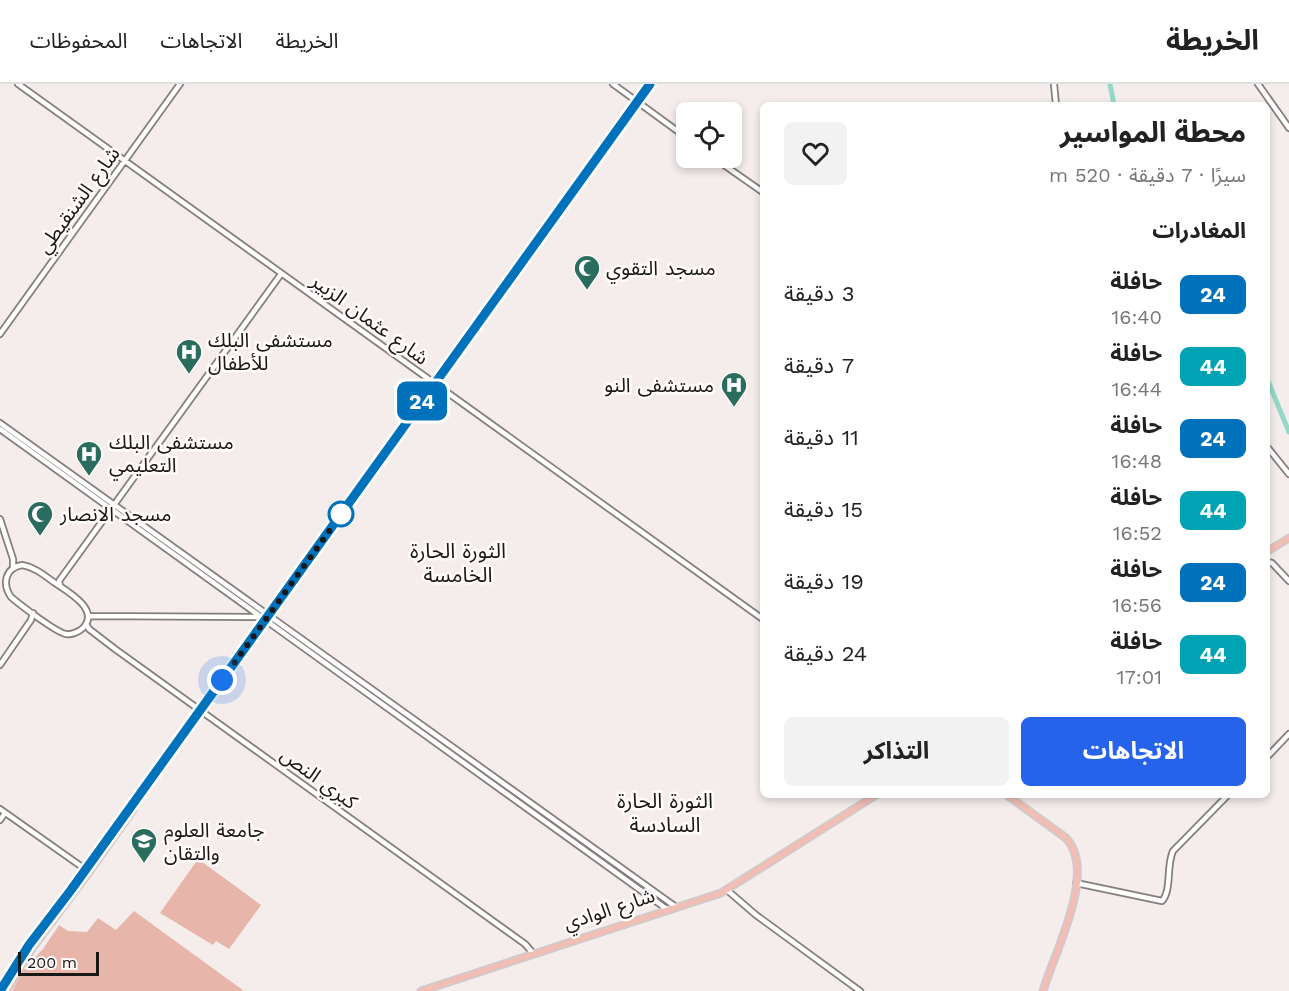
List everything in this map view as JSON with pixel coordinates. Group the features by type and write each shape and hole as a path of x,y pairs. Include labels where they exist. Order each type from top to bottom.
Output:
{"main road":[{"path":"6,991 33,947 117,834 266,618 652,84"},
{"path":"1270,552 1289,540"},
{"path":"0,991 29,945 202,711"},
{"name":"شارع الوادي","path":"421,991 729,889 871,798"},
{"path":"1011,798 1068,841 1077,860 1077,883 1066,925 1043,991"},
{"name":"شارع الوادي","path":"415,991 671,908 722,889 800,841 804,841"}],"street":[{"name":"شارع عثمان الزبير","path":"18,84 760,617"},
{"name":"شارع الشنقيطي","path":"0,334 180,84"},
{"path":"613,84 676,130"},
{"path":"1054,84 1056,102"},
{"path":"1258,84 1289,128"},
{"path":"728,168 760,190"},
{"path":"60,586 61,578 281,274"},
{"path":"0,423 266,618 671,908"},
{"path":"0,429 113,507"},
{"path":"1270,450 1289,474"},
{"path":"0,519 14,559 13,568 7,577 7,591 14,600 65,634 82,629 88,616 82,603 33,568 22,565 14,559"},
{"path":"1270,562 1289,581"},
{"path":"13,568 22,565"},
{"path":"53,582 61,578"},
{"path":"0,665 35,615"},
{"path":"88,616 266,618"},
{"path":"86,624 89,629"},
{"path":"82,629 89,629"},
{"name":"كبري النص","path":"89,629 525,944 532,952"},
{"path":"1270,754 1289,734"},
{"path":"1077,883 1163,900 1166,895 1169,861 1173,851 1225,798"},
{"path":"0,809 86,870"},
{"path":"0,820 6,813"},
{"path":"729,889 737,900 860,991"}],"shaded area":[{"path":"198,859 261,905 229,949 216,941 213,945 160,913"},
{"path":"134,911 244,991 12,991 24,969 43,949 59,925 68,931 87,932 98,918 116,930"}],"waterway":[{"path":"1110,84 1113,102"},
{"path":"1270,386 1289,432"}],"bus line":[{"name":"24","path":"0,991 29,945 71,890 650,84"}],"place":[{"name":"مسجد التقوي","path":"587,291"},
{"name":"مستشفى البلك للأطفال","path":"189,375"},
{"name":"مستشفى النو","path":"734,408"},
{"name":"مستشفى البلك التعليمي","path":"89,477"},
{"name":"مسجد الانصار","path":"40,537"},
{"name":"جامعة العلوم والتقان","path":"144,864"}],"district":[{"name":"الثورة الحارة الخامسة","path":"458,563"},
{"name":"الثورة الحارة السادسة","path":"665,813"}],"route":[{"path":"222,680 343,512 341,514"}]}
